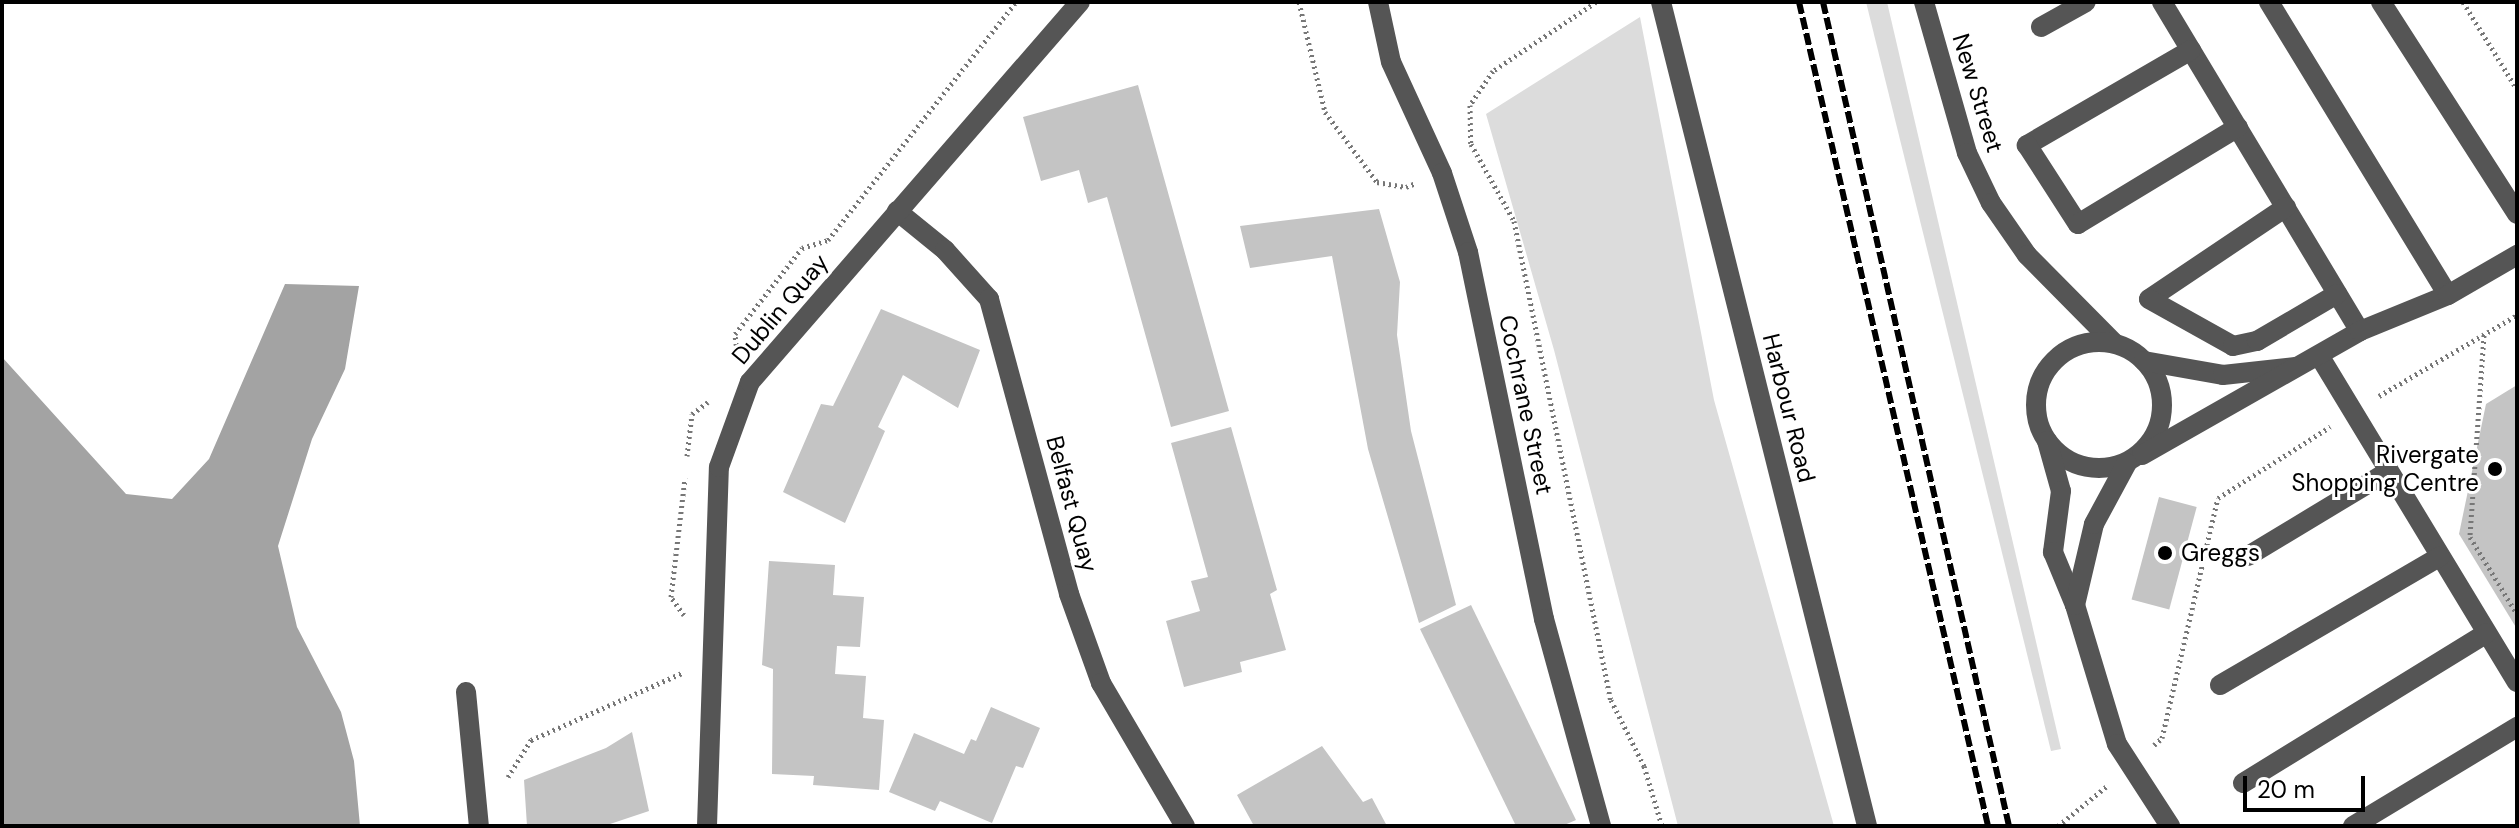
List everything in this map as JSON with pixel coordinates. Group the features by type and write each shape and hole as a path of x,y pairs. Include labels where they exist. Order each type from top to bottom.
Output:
{"street":[{"name":"Dublin Quay","path":"707,826 719,467 750,382 1080,2"},
{"name":"Cochrane Street","path":"1378,2 1391,62 1442,173 1468,252 1544,619 1601,826"},
{"name":"Harbour Road","path":"1661,2 1867,826"},
{"name":"New Street","path":"1924,2 1967,153 1991,203 2027,255 2114,343 2144,361"},
{"path":"2041,27 2086,2"},
{"path":"2162,2 2360,331"},
{"path":"2269,2 2448,295"},
{"path":"2381,2 2517,214"},
{"path":"2191,50 2027,145 2078,224 2238,127"},
{"path":"2286,207 2149,299 2233,346 2257,341 2337,294"},
{"name":"Belfast Quay","path":"897,211 945,250 989,299 1069,594 1101,683 1185,826"},
{"path":"2047,441 2076,464 2093,468 2134,459 2312,362 2360,331 2448,295 2517,255"},
{"path":"2114,343 2076,346 2047,369 2035,405 2061,491 2053,552 2075,605 2117,744 2170,826"},
{"path":"2144,361 2223,375 2312,362"},
{"path":"2075,605 2094,524 2162,416 2162,396 2144,361"},
{"path":"2312,362 2387,472 2517,682"},
{"path":"2248,556 2387,472"},
{"path":"2220,685 2439,557"},
{"path":"2243,783 2487,633"},
{"path":"466,692 479,826"},
{"path":"2353,826 2517,727"}],"path":[{"path":"1299,2 1325,112 1377,182 1406,187 1442,173"},
{"path":"1596,2 1493,71 1470,105 1471,144 1514,221 1611,700 1644,766 1662,826"},
{"path":"2463,2 2517,89"},
{"path":"2485,334 2470,537 2517,614"},
{"path":"2058,826 2112,783"}],"shaded area":[{"path":"1866,2 1887,2 2061,749 2051,751"},
{"path":"1640,17 1714,400 1834,826 1678,826 1554,350 1486,114"},
{"path":"285,284 359,286 345,369 312,439 278,546 297,627 341,712 354,761 360,826 2,826 2,357 126,494 172,499 209,459"}],"building":[{"path":"1138,85 1229,411 1171,427 1107,197 1088,203 1079,170 1041,181 1023,117"},
{"path":"1379,209 1400,282 1397,335 1411,431 1456,605 1419,623 1368,449 1332,256 1250,268 1240,226"},
{"path":"881,309 980,350 958,408 903,375 878,427 885,431 845,523 783,492 821,404 833,406"},
{"name":"Rivergate Shopping Centre","path":"2517,385 2517,629 2459,534 2486,404"},
{"path":"1231,427 1277,590 1270,594 1286,650 1240,662 1242,672 1184,687 1166,621 1200,611 1191,581 1208,577 1171,443"},
{"name":"Greggs","path":"2159,497 2197,507 2169,609 2132,599"},
{"path":"769,561 835,565 833,595 864,597 860,647 837,646 835,674 866,676 863,718 884,720 879,790 813,785 814,776 772,774 773,669 762,665"},
{"path":"1471,605 1576,820 1562,826 1516,826 1420,629"},
{"path":"991,707 1040,728 1023,768 1016,766 992,823 940,801 935,811 889,792 914,733 964,754 971,739 976,741"},
{"path":"632,732 649,811 604,826 527,826 524,780 606,748"},
{"path":"1322,746 1363,802 1372,798 1387,826 1254,826 1237,795"}],"railway":[{"path":"1799,2 1988,826"},
{"path":"1823,2 2009,826"}],"place":[{"name":"Rivergate Shopping Centre","path":"2495,469"},
{"name":"Greggs","path":"2165,553"}]}
